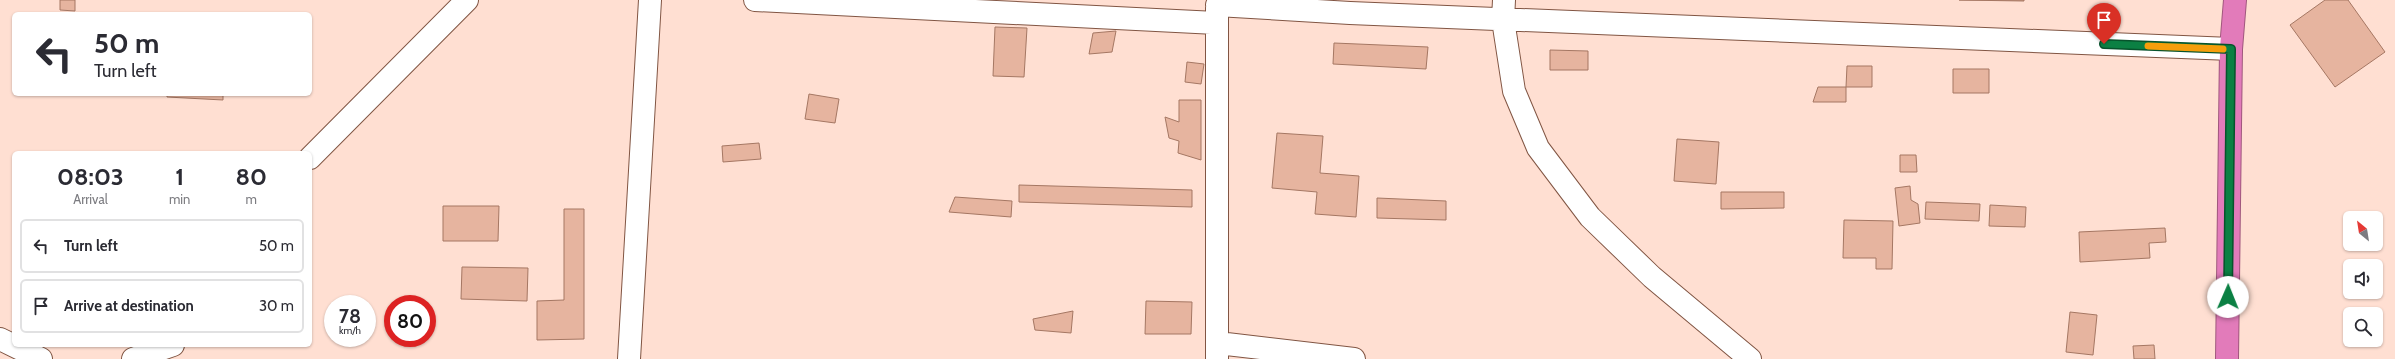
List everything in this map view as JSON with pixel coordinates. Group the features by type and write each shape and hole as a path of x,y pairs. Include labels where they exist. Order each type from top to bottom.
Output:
{"highway":[{"path":"2227,359 2231,49 2235,0"}],"street":[{"path":"312,156 467,0"},
{"path":"629,359 650,0"},
{"path":"755,0 1217,9 1350,14 1503,10 2231,49"},
{"path":"1217,9 1217,351 1354,359"},
{"path":"1503,10 1514,91 1538,148 1590,217 1652,277 1750,359"},
{"path":"0,339 12,345"},
{"path":"16,347 41,359"},
{"path":"133,359 167,347"}],"building":[{"path":"60,0 75,0 75,11 60,10"},
{"path":"1959,0 2024,0 2024,1"},
{"path":"2325,0 2348,0 2385,52 2335,87 2290,25"},
{"path":"995,27 1027,28 1024,77 993,76"},
{"path":"1116,31 1112,52 1089,54 1093,33"},
{"path":"1334,43 1428,47 1426,69 1333,64"},
{"path":"1550,50 1588,51 1588,70 1550,70"},
{"path":"1187,62 1204,64 1201,84 1185,82"},
{"path":"1847,66 1872,66 1872,87 1846,87"},
{"path":"1953,69 1989,69 1989,93 1953,93"},
{"path":"1818,87 1846,87 1846,102 1813,102"},
{"path":"809,94 839,99 835,123 805,119"},
{"path":"223,96 223,100 167,97"},
{"path":"1179,100 1201,100 1201,160 1178,153 1179,141 1169,138 1165,117 1179,122"},
{"path":"1277,133 1323,136 1320,173 1359,176 1356,217 1315,214 1317,192 1272,188"},
{"path":"1677,139 1719,142 1716,184 1674,181"},
{"path":"759,143 761,159 723,162 722,146"},
{"path":"1900,155 1916,155 1917,172 1900,172"},
{"path":"1019,185 1192,190 1192,207 1019,202"},
{"path":"1910,186 1911,200 1918,204 1920,223 1899,226 1895,188"},
{"path":"1721,192 1784,192 1784,208 1721,209"},
{"path":"955,197 1012,201 1011,217 949,212"},
{"path":"1377,198 1446,201 1446,220 1377,218"},
{"path":"1926,202 1980,204 1979,221 1925,219"},
{"path":"1990,205 2026,207 2025,227 1989,226"},
{"path":"443,206 499,206 498,241 443,241"},
{"path":"564,209 584,209 584,339 537,340 537,301 564,300"},
{"path":"1844,220 1893,221 1892,269 1876,269 1876,258 1843,258"},
{"path":"2165,228 2166,242 2149,243 2150,258 2080,262 2079,232"},
{"path":"462,267 528,268 527,301 461,299"},
{"path":"1146,301 1192,302 1191,334 1145,334"},
{"path":"1073,311 1071,333 1035,330 1033,319"},
{"path":"2070,312 2097,315 2093,355 2066,352"},
{"path":"2154,345 2155,359 2134,359 2133,346"}],"slow traffic":[{"path":"2148,46 2223,49"}],"route":[{"path":"2104,44 2231,49 2228,297"}]}
